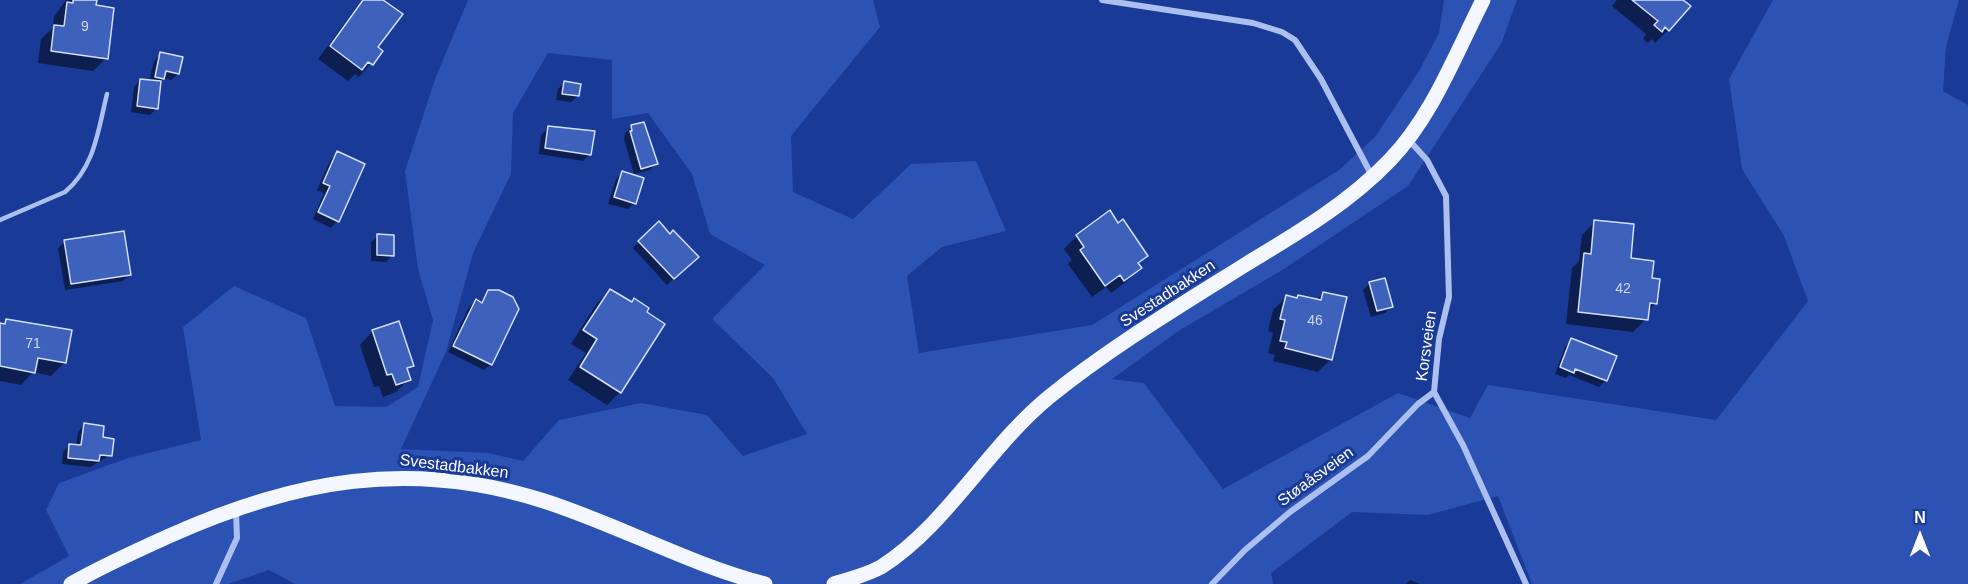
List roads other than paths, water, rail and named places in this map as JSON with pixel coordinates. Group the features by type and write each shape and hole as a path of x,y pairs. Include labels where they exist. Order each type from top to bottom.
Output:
{"main road":[{"name":"Svestadbakken","path":"834,584 880,567 903,550 928,527 1012,431 1073,379 1212,286 1310,225 1373,177 1408,139 1435,98 1483,0"},
{"name":"Svestadbakken","path":"71,584 131,553 236,508 283,493 334,482 388,477 436,480 494,488 544,500 722,573 765,584"}],"street":[{"path":"1102,0 1253,23 1282,32 1296,40 1321,79 1373,177"},
{"name":"Korsveien","path":"1408,139 1427,159 1446,196 1449,297 1439,339 1434,392 1463,445 1526,584"},
{"name":"Støaåsveien","path":"1212,584 1245,550 1290,512 1368,456 1418,404 1434,392"},
{"path":"216,584 237,538 236,508"}],"lane":[{"path":"0,220 65,192 74,185 93,155 107,94"}]}
